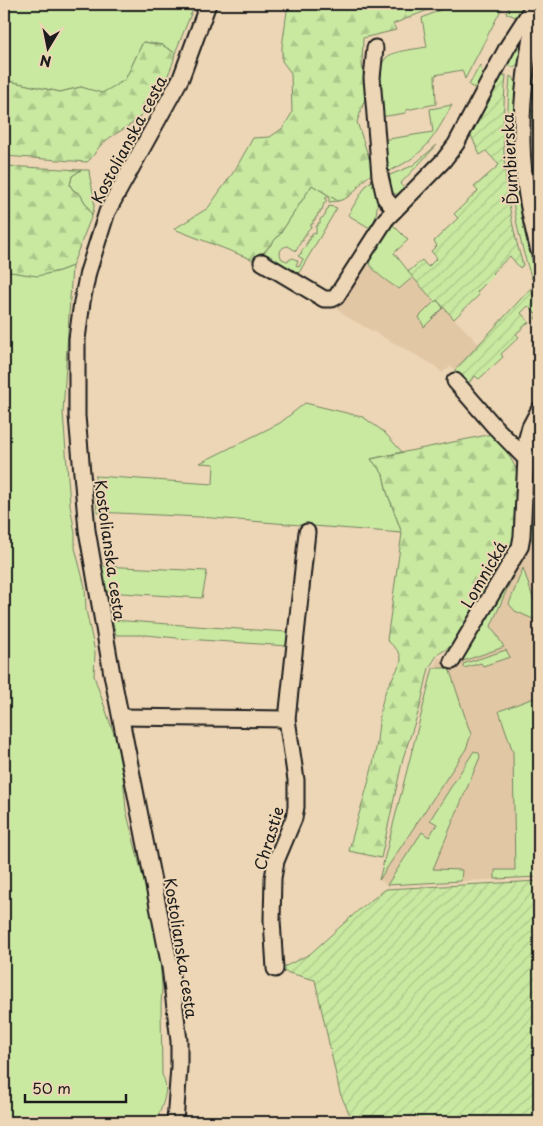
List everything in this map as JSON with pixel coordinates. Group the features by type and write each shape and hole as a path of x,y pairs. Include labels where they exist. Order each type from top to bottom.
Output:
{"street":[{"name":"Kostolianska cesta","path":"175,1122 180,1067 179,1041 170,967 112,674 88,530 78,416 77,339 88,272 107,212 181,78 208,4"},
{"path":"262,262 324,299 332,300 336,297 378,229 443,161 456,144 508,46 536,4"},
{"name":"Ďumbierska","path":"536,4 525,78 522,126 525,178 532,225 539,251"},
{"path":"375,48 372,78 380,176 385,198 395,210"},
{"path":"455,381 526,459"},
{"name":"Lomnická","path":"452,661 520,547 529,432 539,410"},
{"name":"Chrastie","path":"275,969 272,920 273,878 276,861 294,818 296,807 296,780 287,718 307,532"},
{"path":"121,717 287,718"},
{"path":"166,1122 177,1106"}],"shaded area":[{"path":"369,263 372,268 399,289 413,277 479,344 455,370 451,366 442,373 434,365 347,317 331,306"},
{"path":"539,536 539,877 387,885 379,880 433,668 438,658 452,661 522,540"}],"green space":[{"path":"4,4 195,4 175,53 162,45 143,42 125,80 102,94 81,87 60,92 4,80"},
{"path":"288,4 443,4 393,24 396,30 363,38 362,64 366,96 357,122 374,173 365,179 349,196 338,201 312,185 280,234 256,261 174,229 208,208 235,170 253,138 270,137 283,128 292,113 291,73 282,61"},
{"path":"504,4 465,79 462,70 435,75 436,104 406,110 406,113 380,117 378,82 379,73 386,58 392,54 427,47 422,18 451,5"},
{"path":"511,4 526,4 518,18 506,13"},
{"path":"523,36 519,63 514,67 510,66 506,61"},
{"path":"143,42 162,45 175,53 170,70 160,90 147,109 130,125 113,135 100,146 87,162 4,156 4,80 60,92 81,87 102,93 125,80"},
{"path":"539,54 539,103 535,102 533,96"},
{"path":"480,65 485,82 480,88 472,87 469,85"},
{"path":"506,75 503,123 505,171 511,218 523,265 520,268 510,256 492,273 494,275 477,292 479,295 454,319 437,300 435,302 408,272 422,260 428,267 437,258 431,251 437,246 434,241 458,218 454,214 478,191 474,187 499,165 486,151 480,155 469,131 498,77"},
{"path":"510,76 516,84 514,156 516,180 529,251 536,274 532,279 518,229 510,179 508,102"},
{"path":"452,105 426,146 409,160 385,173 382,140 433,132 430,109"},
{"path":"532,111 538,112 539,175 534,174"},
{"path":"437,145 400,184 407,191 399,195 390,192 385,177 412,166"},
{"path":"4,166 81,170 72,176 70,185 73,190 80,194 92,215 72,266 37,276 4,271"},
{"path":"81,170 89,170 94,198 92,215 80,194 73,190 70,185 72,176"},
{"path":"376,179 377,205 371,230 348,215 367,184"},
{"path":"312,185 338,201 329,202 329,197 326,197 326,203 324,203 322,210 320,210 315,220 313,220 313,224 311,224 296,251 288,246 283,248 280,253 282,259 287,261 293,258 298,261 296,265 299,267 303,259 298,256 306,247 310,236 312,237 312,233 316,234 316,226 320,223 320,219 325,216 329,206 337,208 297,276 262,255 280,234"},
{"path":"390,222 408,240 394,253 413,277 399,289 376,272 369,263 368,258"},
{"path":"72,266 63,413 70,504 75,534 75,548 85,587 86,610 95,652 94,676 116,740 123,776 126,810 141,870 143,877 145,877 160,959 162,987 162,1075 166,1086 156,1122 4,1122 4,271 22,274 46,274"},
{"path":"531,288 539,310 539,323 535,318 537,315 528,306 521,313 529,322 516,334 519,337 501,354 503,357 479,379 475,376 465,387 455,374 455,370"},
{"path":"437,299 443,308 424,327 419,317"},
{"path":"305,403 363,417 384,432 402,452 371,459 383,474 387,492 402,533 200,517 97,512 95,476 213,484 214,464 200,463 280,423"},
{"path":"539,430 539,556 531,537 536,445"},
{"path":"497,433 520,476 515,542 450,647 438,654 429,668 420,707 403,758 381,858 349,851 372,766 386,689 401,661 400,655 387,640 402,533 387,492 383,474 371,459"},
{"path":"518,564 491,626 504,647 463,661 464,652"},
{"path":"101,566 207,571 202,598 106,592"},
{"path":"523,568 539,616 533,619 515,611 509,604"},
{"path":"112,620 289,632 288,646 146,635 116,635"},
{"path":"506,650 510,657 483,666 481,663 464,668 463,664"},
{"path":"433,668 449,668 470,732 472,732 466,749 379,880"},
{"path":"539,696 539,877 495,879 495,870 515,870 513,752 499,711"},
{"path":"474,751 479,753 480,757 433,869 462,870 461,881 387,885 422,832 429,837 437,824 430,820"},
{"path":"539,881 539,1122 353,1122 340,1093 315,980 278,970 310,954 361,908 386,889"}]}
